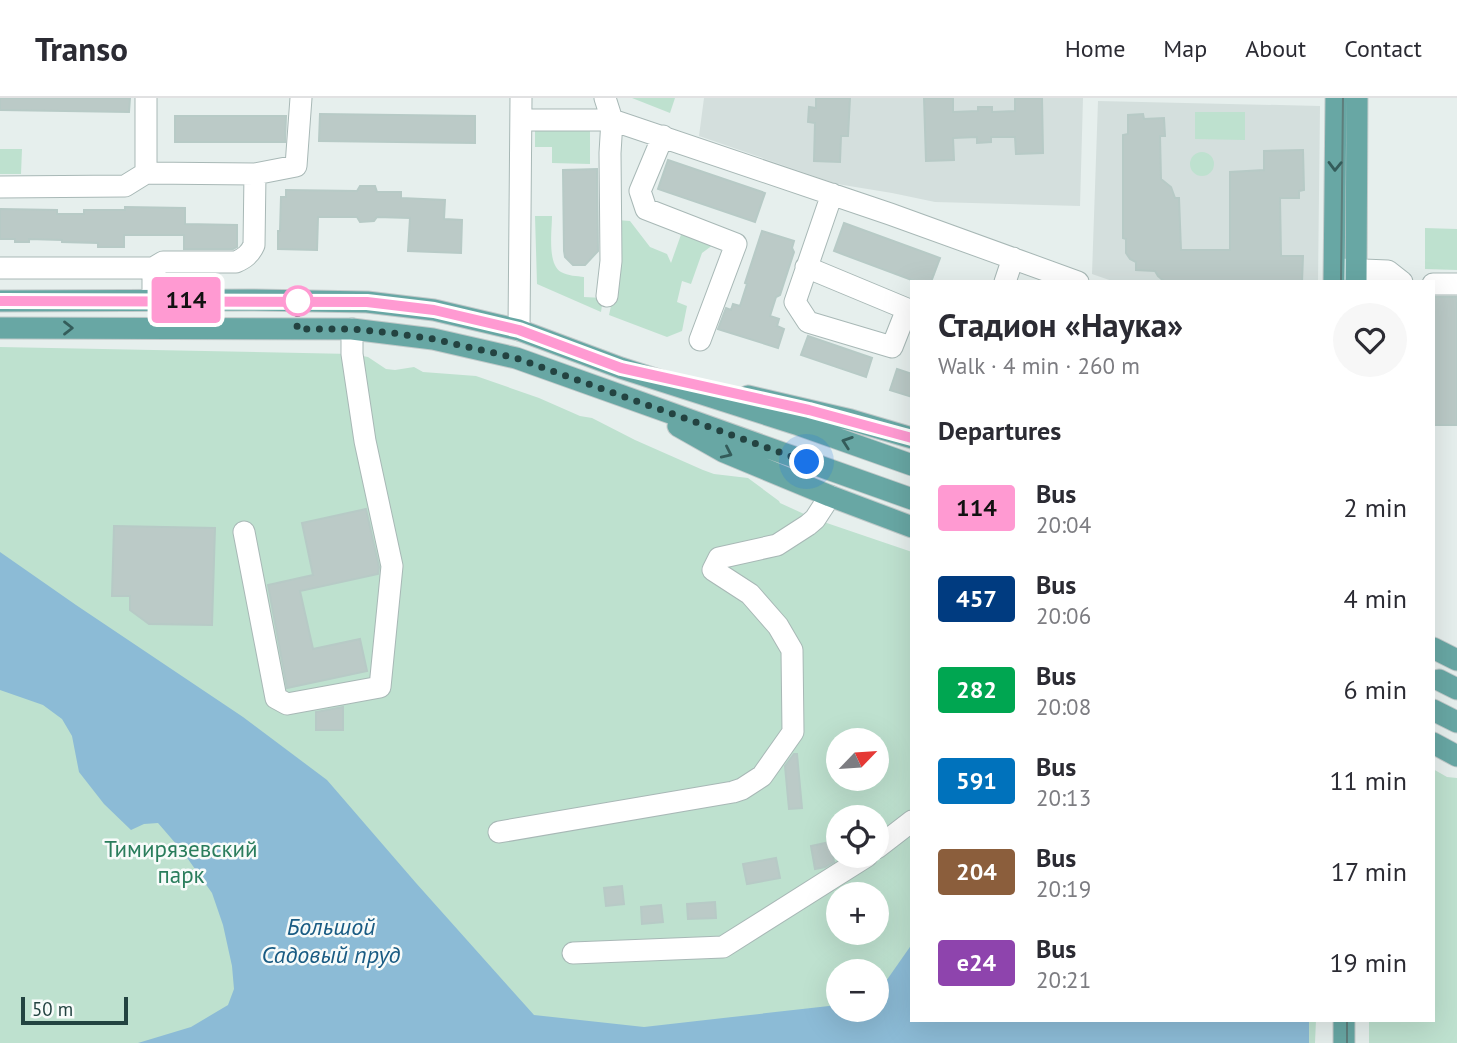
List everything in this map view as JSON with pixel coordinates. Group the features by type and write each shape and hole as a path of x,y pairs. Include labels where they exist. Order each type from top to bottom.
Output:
{"main road":[{"path":"1334,275 1336,98"},
{"path":"1356,276 1357,98"},
{"path":"0,301 367,302 434,310 519,330 621,368 799,425 910,464"},
{"path":"0,328 352,329 433,339 516,358 910,498"},
{"path":"621,368 839,418 910,437"},
{"path":"625,396 724,452 910,526"},
{"path":"1435,649 1457,660"},
{"path":"1435,711 1457,722"},
{"path":"1435,744 1457,757"},
{"path":"1344,1043 1345,1022"}],"street":[{"path":"146,98 146,173"},
{"path":"0,187 125,186 146,173 255,174 296,166 301,98"},
{"path":"519,330 521,98"},
{"path":"606,98 612,120 611,261 607,296"},
{"path":"521,120 612,120 832,194 1073,280"},
{"path":"663,136 640,191 646,209 736,244 700,340"},
{"path":"0,268 153,268 163,262 236,262 251,252 254,245 255,174"},
{"path":"806,267 907,309 892,347 808,322 794,302 806,267 832,194"},
{"path":"1005,280 1013,258"},
{"path":"153,268 153,300"},
{"path":"1334,275 1356,276 1388,271 1399,280"},
{"path":"1435,284 1457,284"},
{"path":"244,533 276,698 287,704 380,687 392,566 365,440 352,354 352,329"},
{"path":"499,832 733,792 762,776 793,732 792,650 778,626 750,594 713,570 719,558 777,545 815,519 830,496"},
{"path":"889,839 910,823"},
{"path":"573,953 723,947 848,868"}],"shaded area":[{"path":"704,98 1083,98 1080,206 935,202 837,184 699,136"},
{"path":"1098,101 1320,106 1318,280 1109,280 1092,274"}],"green space":[{"path":"632,98 675,98 670,113"},
{"path":"1195,112 1245,112 1245,140 1195,139"},
{"path":"590,125 590,164 552,163 552,147 535,147 535,126"},
{"path":"0,149 22,149 21,174 0,174"},
{"path":"1202,152 1211,155 1214,164 1211,173 1202,176 1193,173 1190,164 1193,155"},
{"path":"535,216 552,216 551,247 557,268 567,274 584,277 584,297 603,298 601,312 537,284"},
{"path":"617,220 630,221 650,247 667,254 671,263 683,229 717,242 702,253 691,284 682,281 677,302 687,306 682,331 667,337 609,315 613,297 618,296 620,261"},
{"path":"1425,228 1457,229 1457,270 1425,269"},
{"name":"Тимирязевский парк","path":"0,347 352,354 368,357 386,369 414,367 423,372 476,376 580,416 592,418 703,470 748,478 780,503 815,519 910,551 910,1022 1316,1022 1315,1043 0,1043"},
{"path":"1435,770 1447,777 1457,778 1457,1043 1369,1043 1369,1022 1435,1022"}],"water":[{"name":"Большой Садовый пруд","path":"0,552 243,717 327,780 534,1015 644,1027 826,1006 826,1022 889,1022 889,977 910,947 910,1022 1309,1022 1309,1043 138,1043 191,1027 228,1005 234,989 223,925 212,893 158,823 144,824 131,830 104,804 79,772 72,736 62,719 43,705 0,690"}],"building":[{"path":"0,98 130,98 129,112 0,110"},
{"path":"816,98 850,98 848,136 841,136 840,162 814,161 815,123 808,122 809,107 816,108"},
{"path":"924,98 953,98 953,112 978,111 978,107 992,107 992,112 1015,111 1015,98 1042,98 1043,153 1016,154 1015,137 991,137 991,142 977,143 977,137 953,138 954,160 926,161"},
{"path":"320,114 475,116 475,143 319,141"},
{"path":"1143,114 1144,119 1164,118 1165,136 1160,136 1161,179 1171,187 1175,198 1179,198 1181,250 1230,250 1230,172 1264,170 1264,151 1303,150 1304,190 1299,191 1299,198 1280,198 1281,256 1303,256 1302,280 1163,280 1155,271 1136,270 1136,262 1126,253 1126,239 1123,238 1123,135 1128,134 1128,115"},
{"path":"175,116 286,116 285,142 175,142"},
{"path":"668,160 765,193 755,222 658,189"},
{"path":"597,169 598,251 585,265 573,265 565,257 564,251 563,170"},
{"path":"360,186 375,186 377,192 401,192 401,198 445,200 444,219 462,220 461,253 408,251 410,218 377,217 374,221 360,222 357,217 318,217 317,250 278,249 281,197 286,197 286,190 357,191"},
{"path":"125,207 185,208 185,224 237,225 237,247 184,249 184,235 124,235 124,247 98,247 98,243 62,240 29,239 29,242 15,242 15,239 0,239 0,209 57,210 57,214 84,214 84,210 125,210"},
{"path":"844,223 940,258 932,280 912,280 834,251"},
{"path":"762,231 794,241 794,252 770,316 779,319 777,326 784,329 778,348 718,329 726,308 731,310 733,304 740,306"},
{"path":"1435,297 1457,297 1457,425 1435,425"},
{"path":"808,336 872,358 866,377 801,355"},
{"path":"897,369 910,373 910,396 890,390"},
{"path":"366,509 379,567 378,574 300,591 313,649 360,639 367,671 287,688 268,585 313,575 302,523"},
{"path":"114,526 215,528 212,625 149,624 130,610 130,596 112,596"},
{"path":"343,707 343,730 316,730 316,712"},
{"path":"794,754 797,754 802,808 789,809 785,766"},
{"path":"826,843 826,866 815,869 811,846"},
{"path":"776,858 780,878 747,884 743,864"},
{"path":"622,886 624,904 606,906 604,888"},
{"path":"715,902 716,918 688,919 687,904"},
{"path":"661,905 663,922 642,924 641,907"}],"tram line":[{"path":"1341,280 1343,98"},
{"path":"1347,1022 1347,1043"}],"bus line":[{"name":"114","path":"0,301 367,302 434,310 519,330 621,368 809,410 910,437"}],"route":[{"path":"298,301 297,329 352,329 393,333 516,358 807,462"}]}
